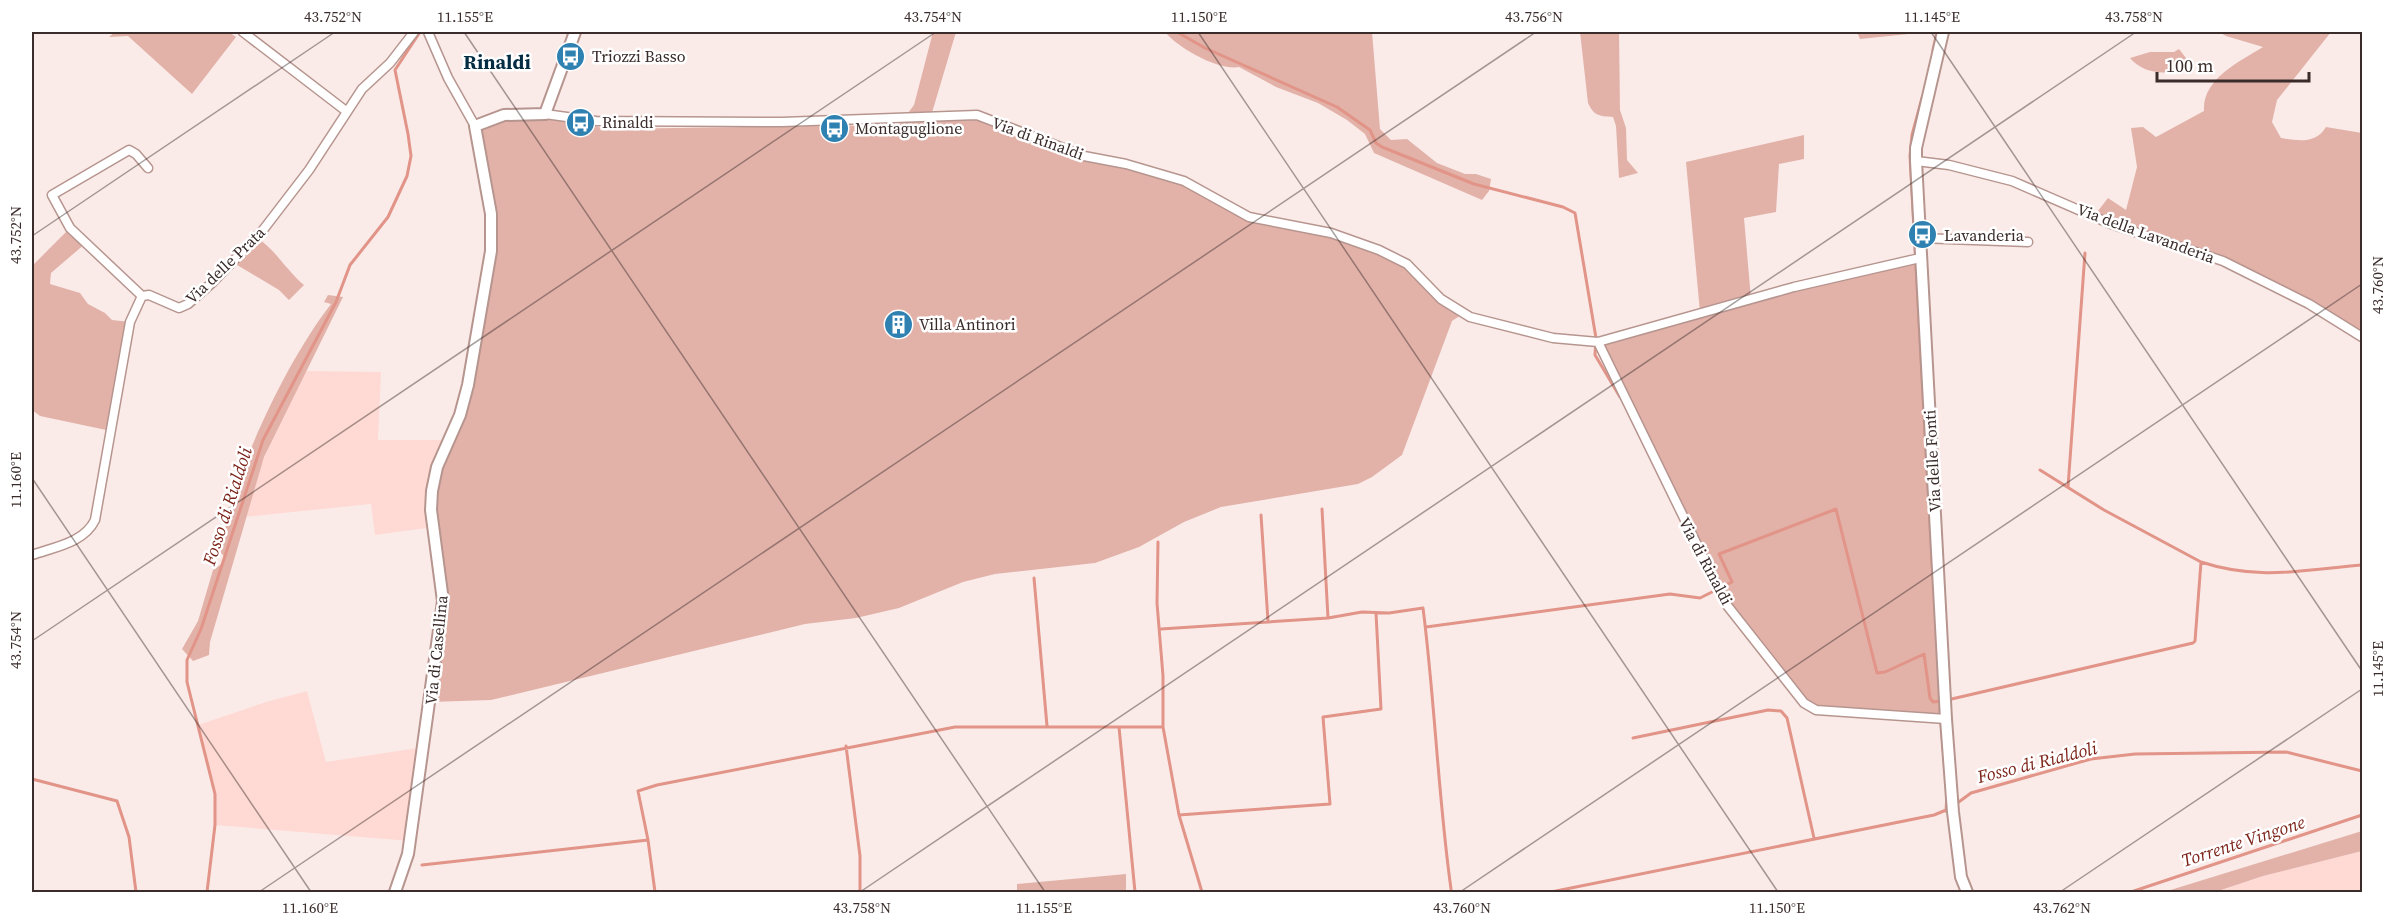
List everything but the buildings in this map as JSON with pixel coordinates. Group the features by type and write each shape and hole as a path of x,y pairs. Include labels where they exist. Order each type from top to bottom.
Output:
{"street":[{"path":"243,32 346,111"},
{"name":"Via delle Prata","path":"142,296 149,295 179,308 188,304 213,282 263,230 309,170 362,89 390,63 414,32"},
{"path":"428,32 448,78 475,126"},
{"path":"545,114 575,32"},
{"name":"Via delle Fonti","path":"1943,32 1916,148 1916,161 1946,719 1953,812 1961,877 1967,892"},
{"name":"Via di Rinaldi","path":"475,126 504,115 545,114 596,121 739,122 908,120 948,114 977,115 1084,156 1126,164 1184,182 1249,217 1331,232 1379,250 1407,264 1441,299 1470,316 1553,338 1598,342 1762,296 1920,258"},
{"name":"Via di Casellina","path":"395,892 409,848 443,602 431,510 432,491 437,467 460,415 468,385 491,251 491,214 475,126"},
{"path":"32,555 90,532 95,520 130,322 142,296 70,228 52,195 129,150 136,154 148,168"},
{"name":"Via della Lavanderia","path":"1916,161 1949,165 2012,181 2112,224 2223,261 2309,304 2362,337"},
{"path":"1920,238 2028,242"},
{"name":"Via di Rinaldi","path":"1598,342 1726,604 1804,703 1816,710 1946,719"}],"shaded area":[{"path":"115,32 229,32 236,37 192,94 128,36 109,37"},
{"path":"933,32 956,32 931,116 977,115 1084,156 1184,181 1232,209 1331,233 1407,264 1441,299 1464,313 1452,321 1402,455 1372,477 1358,484 1221,507 1184,522 1139,547 1095,563 995,574 963,582 899,608 856,618 805,624 491,700 430,702 440,635 432,491 460,415 491,251 475,126 504,115 545,114 606,129 899,125 914,105"},
{"path":"1165,32 1372,32 1380,129 1391,140 1407,139 1437,163 1465,174 1476,174 1491,179 1489,191 1482,200 1374,153 1365,134 1318,103 1276,87 1239,67 1221,65 1199,57 1179,45"},
{"path":"1580,32 1619,32 1620,110 1626,128 1627,160 1638,173 1619,178 1616,126 1613,117 1592,111 1588,103"},
{"path":"1857,32 1928,32 1860,39"},
{"path":"1928,32 1943,32 1942,37"},
{"path":"2219,32 2331,32 2277,100 2272,122 2281,138 2294,140 2312,139 2326,127 2362,133 2362,337 2224,261 2094,216 2108,198 2126,210 2137,167 2131,128 2143,127 2156,137 2204,111 2205,100 2215,81 2233,65 2263,47"},
{"path":"2179,49 2186,58 2187,66 2173,72 2157,72 2142,68 2130,58 2150,52 2174,52"},
{"path":"1804,135 1804,159 1779,164 1776,212 1744,218 1751,299 1920,258 1946,719 1816,710 1804,703 1726,604 1598,342 1700,312 1686,162"},
{"path":"70,228 86,243 51,273 50,284 80,293 88,304 105,313 112,320 130,322 111,431 40,416 32,410 32,266"},
{"path":"256,237 304,285 289,300 279,290 232,262"},
{"path":"328,295 343,297 264,457 210,642 209,655 193,661 182,649 198,621 213,570 223,563 224,556 218,550 239,479 257,434 291,365 331,304 324,302"},
{"path":"304,371 381,372 378,440 449,440 434,527 375,535 371,504 244,517 264,457"},
{"path":"307,691 326,762 424,747 410,841 215,825 215,794 198,725"},
{"path":"2362,831 2362,851 2263,876 2215,892 2164,892"},
{"path":"2362,851 2362,892 2215,892 2263,876"},
{"path":"1126,874 1126,892 1017,892 1017,884"}],"waterway":[{"name":"Fosso di Rialdoli","path":"207,892 215,825 215,794 187,682 187,660 201,629 263,440 336,302 350,265 388,217 407,176 411,156 395,70 420,32"},
{"path":"1177,32 1205,48 1337,107 1370,130 1376,143 1382,147 1474,184 1563,207 1575,213 1596,338 1595,355 1620,397"},
{"path":"1933,50 1937,32"},
{"path":"1922,98 1912,135 1910,156 1933,578"},
{"path":"2068,487 2085,253"},
{"path":"2040,470 2104,510 2201,562 2222,568 2262,573 2362,565"},
{"path":"1322,509 1328,618"},
{"path":"1426,627 1670,594 1700,598 1732,582 1719,554 1836,509 1877,673 1885,672 1924,654 1930,698 1933,702 2193,643 2201,562"},
{"path":"1261,515 1268,621"},
{"path":"1158,542 1157,603 1163,676 1163,727 1179,815 1202,892"},
{"path":"1034,578 1047,726"},
{"path":"1161,629 1328,618 1362,612 1389,613 1423,608 1451,889"},
{"path":"1179,815 1330,804 1323,717 1381,709 1376,613"},
{"path":"1633,738 1768,710 1781,711 1787,718 1814,838"},
{"path":"1940,710 1944,760"},
{"path":"655,892 638,791 657,785 955,727 1163,727"},
{"path":"1119,727 1135,892"},
{"path":"846,746 860,856 860,892"},
{"name":"Fosso di Rialdoli","path":"1956,804 1971,793 2091,759 2135,754 2286,752 2362,771"},
{"path":"32,779 117,801 129,837 136,892"},
{"path":"1946,811 1947,794"},
{"name":"Fosso di Rialdoli","path":"1551,892 1934,815 1951,808"},
{"name":"Torrente Vingone","path":"2131,892 2362,815"},
{"path":"422,865 648,840"}],"place":[{"name":"Triozzi Basso","path":"571,56"},
{"name":"Rinaldi","path":"581,122"},
{"name":"Montaguglione","path":"834,128"},
{"name":"Lavanderia","path":"1923,235"},
{"name":"Villa Antinori","path":"898,324"}],"district":[{"name":"Rinaldi","path":"497,62"}]}
